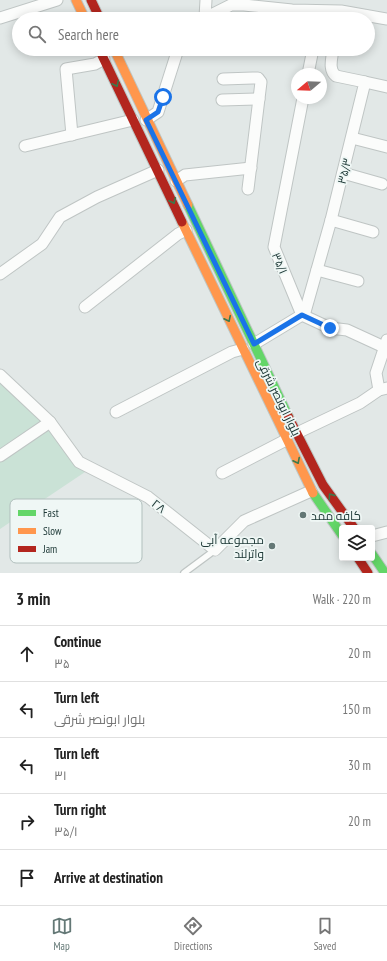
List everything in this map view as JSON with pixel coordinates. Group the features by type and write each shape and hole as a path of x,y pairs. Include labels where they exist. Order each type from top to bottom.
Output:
{"main road":[{"path":"76,0 82,12"},
{"path":"91,0 97,12"},
{"name":"بلوار ابونصر شرقی","path":"103,56 286,440 311,490 339,531"},
{"name":"بلوار ابونصر شرقی","path":"117,56 146,120 297,433 324,485 352,525"},
{"path":"375,558 385,573"},
{"path":"360,561 368,573"}],"street":[{"path":"19,12 57,0"},
{"path":"205,12 206,0"},
{"path":"216,12 231,5 244,2 293,5 313,12"},
{"path":"328,12 342,6 363,12"},
{"path":"0,18 12,14"},
{"path":"375,16 387,19"},
{"path":"72,134 66,69 95,64 101,56"},
{"path":"146,120 158,112 176,56"},
{"path":"309,68 312,56"},
{"path":"332,56 331,70 336,76 387,87"},
{"path":"223,79 258,78 261,82 248,189"},
{"name":"۳۵/۳","path":"302,315 317,270 331,220 366,82"},
{"path":"222,100 259,99"},
{"name":"۳۵/۱","path":"302,104 274,247 302,315"},
{"path":"25,146 133,120"},
{"path":"352,138 387,147"},
{"path":"176,181 185,176 250,168"},
{"path":"0,274 42,244 60,217 97,197 158,170"},
{"path":"343,173 382,184"},
{"path":"331,220 372,232"},
{"path":"86,307 178,234 186,230"},
{"path":"317,270 358,281"},
{"path":"254,344 302,315 330,328 347,330 386,344 376,373 383,389 360,403 297,433"},
{"path":"116,412 243,349"},
{"name":"۲۸","path":"0,375 50,422 79,462 148,498 215,550"},
{"path":"0,456 50,422"},
{"path":"222,473 286,440"},
{"path":"215,550 244,521 311,490"},
{"path":"375,535 387,532"}],"lane":[{"path":"184,573 215,550"}],"green space":[{"path":"0,375 91,468 45,499 10,499 10,522 0,529"}],"traffic: fast":[{"path":"188,205 288,416"},
{"path":"313,493 339,531"},
{"path":"375,558 385,573"}],"traffic: slow":[{"path":"76,0 82,12"},
{"path":"117,56 188,205"},
{"path":"182,222 313,493"}],"traffic: jam":[{"path":"91,0 97,12"},
{"path":"102,56 182,222"},
{"path":"288,416 323,485 352,525"},
{"path":"360,561 368,573"}],"place":[{"name":"کافه ممد","path":"303,515"},
{"name":"مجموعه آبی واترلند","path":"272,546"}],"route":[{"path":"163,97 158,112 146,120 224,279 254,344 302,315 330,328"}]}
